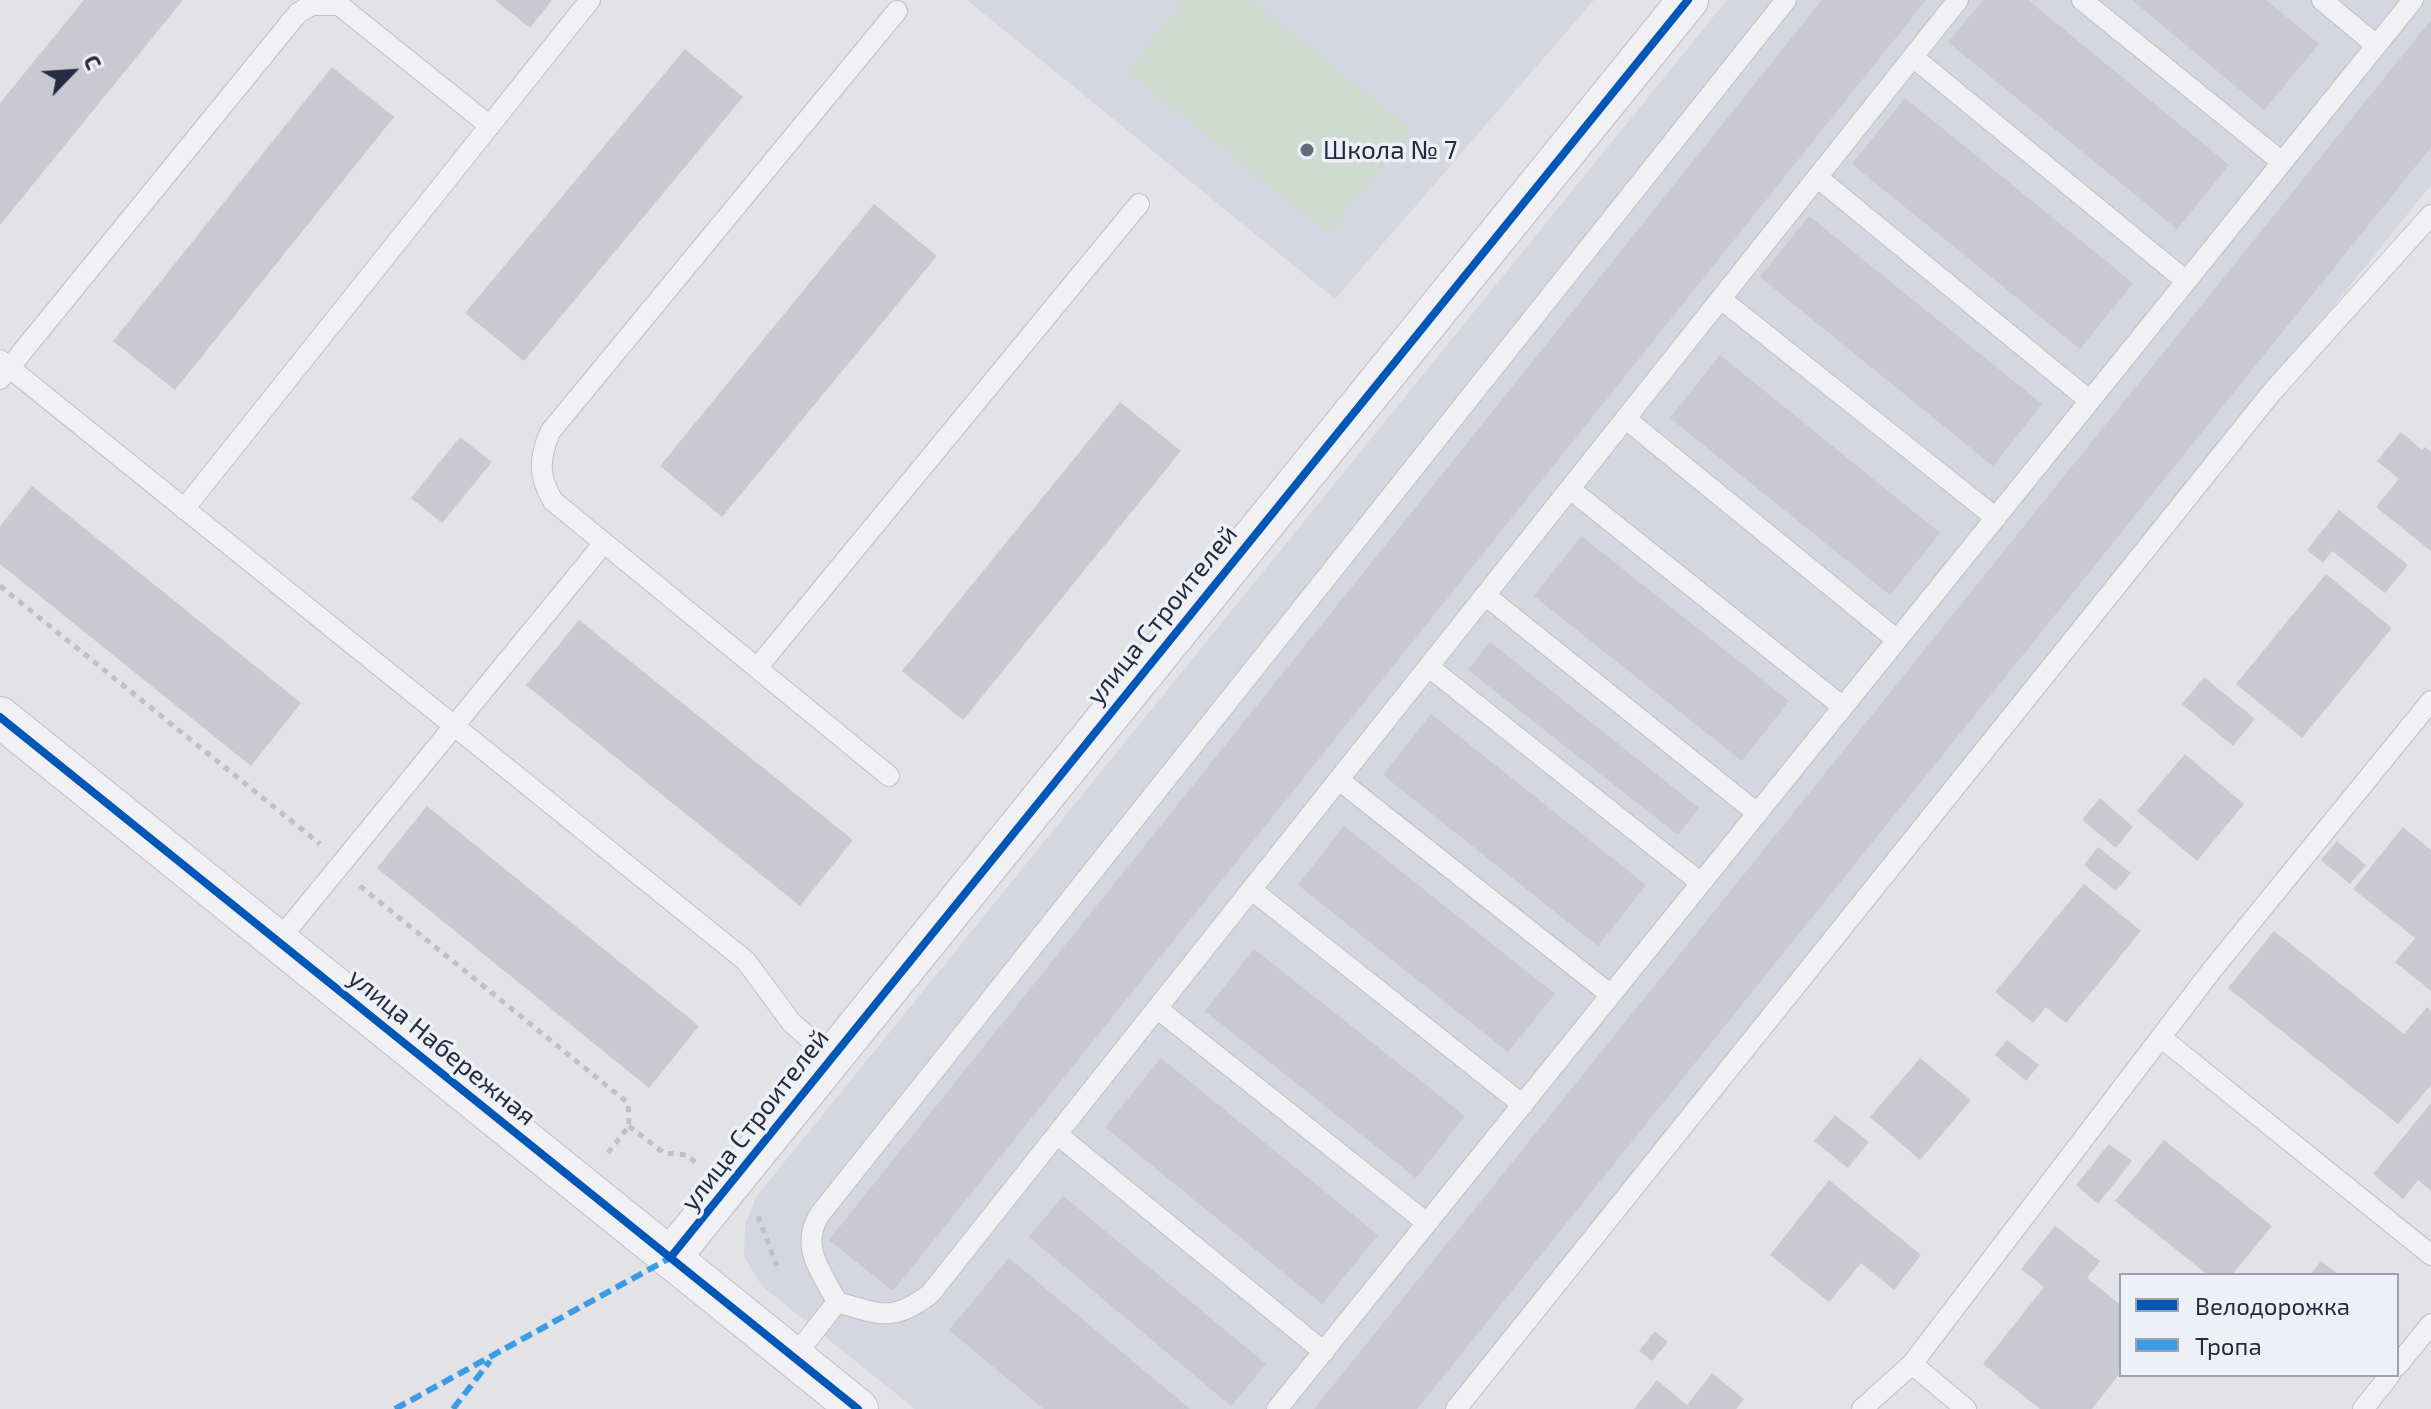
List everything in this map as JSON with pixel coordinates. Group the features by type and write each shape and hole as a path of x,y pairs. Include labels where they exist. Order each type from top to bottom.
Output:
{"street":[{"name":"улица Строителей","path":"670,1258 1688,0"},
{"name":"улица Набережная","path":"0,717 858,1409"}],"lane":[{"path":"184,509 590,0"},
{"path":"1786,0 820,1214 810,1229 812,1253 837,1302 886,1316 903,1313 930,1294 1958,0"},
{"path":"2082,0 2282,162"},
{"path":"2322,0 2376,45"},
{"path":"1277,1409 2413,0"},
{"path":"490,126 339,5 312,5 298,13 3,369 184,509 746,961 791,1022 830,1057"},
{"path":"889,776 553,501 542,483 540,456 550,432 897,11"},
{"path":"1913,57 2186,281"},
{"path":"1817,177 2090,401"},
{"path":"757,668 1139,204"},
{"path":"1456,1409 2272,392 2431,215"},
{"path":"1721,299 1996,518"},
{"path":"1626,419 1897,640"},
{"path":"1570,489 1843,707"},
{"path":"278,941 604,543"},
{"path":"1485,595 1757,813"},
{"path":"1429,667 1701,883"},
{"path":"1862,1409 1912,1364 2163,1039 2212,970 2431,701"},
{"path":"1339,780 1611,995"},
{"path":"1252,890 1523,1105"},
{"path":"1158,1009 1427,1223"},
{"path":"2163,1039 2431,1255"},
{"path":"1058,1135 1324,1352"},
{"path":"794,1357 837,1302"},
{"path":"2399,1364 2431,1324"},
{"path":"1912,1364 1966,1409"},
{"path":"2363,1409 2388,1377"}],"shaded area":[{"name":"Школа № 7","path":"967,0 1594,0 1335,299"},
{"path":"1184,0 1253,0 1412,130 1328,234 1127,71"},
{"path":"1727,0 2431,0 2431,185 1445,1409 915,1409 762,1286 744,1256 745,1225 756,1197"}],"building":[{"path":"84,0 183,0 0,225 0,103"},
{"path":"495,0 552,0 530,28"},
{"path":"1822,0 1926,0 893,1291 829,1240"},
{"path":"1983,0 2028,0 2229,165 2177,229 1948,42"},
{"path":"2132,0 2266,0 2319,44 2264,110"},
{"path":"2431,20 2431,147 1417,1409 1314,1409"},
{"path":"685,49 743,97 524,361 465,313"},
{"path":"332,67 394,117 175,390 113,341"},
{"path":"1905,98 2133,283 2080,349 1852,164"},
{"path":"874,204 937,256 722,517 660,466"},
{"path":"1809,216 2042,404 1993,466 1760,277"},
{"path":"1720,355 1940,533 1890,595 1670,418"},
{"path":"1120,402 1181,451 963,720 902,671"},
{"path":"2401,432 2422,450 2425,447 2431,452 2431,551 2376,507 2399,479 2377,461"},
{"path":"460,437 492,462 442,523 411,498"},
{"path":"32,486 301,703 251,766 0,564 0,526"},
{"path":"2339,510 2408,565 2385,593 2332,551 2323,563 2307,550"},
{"path":"1581,536 1789,701 1742,761 1534,596"},
{"path":"2326,574 2392,628 2302,738 2236,684"},
{"path":"579,620 853,840 800,906 526,685"},
{"path":"1490,642 1699,808 1678,835 1468,670"},
{"path":"2204,677 2255,719 2233,746 2182,704"},
{"path":"1431,714 1646,885 1598,946 1383,775"},
{"path":"2185,754 2244,804 2197,861 2137,811"},
{"path":"2100,798 2133,827 2116,848 2082,820"},
{"path":"427,806 699,1026 649,1088 377,868"},
{"path":"1344,826 1555,994 1508,1052 1298,885"},
{"path":"2403,827 2431,850 2431,991 2395,962 2415,938 2353,889"},
{"path":"2337,841 2366,865 2350,884 2321,860"},
{"path":"2098,847 2131,873 2116,891 2084,865"},
{"path":"2084,884 2141,931 2066,1023 2046,1007 2033,1023 1995,992"},
{"path":"2274,931 2404,1034 2427,1007 2431,1011 2431,1085 2398,1124 2228,988"},
{"path":"1254,949 1465,1116 1416,1178 1205,1011"},
{"path":"2007,1040 2039,1065 2026,1081 1995,1055"},
{"path":"1161,1058 1378,1235 1322,1304 1105,1127"},
{"path":"1920,1058 1971,1100 1920,1160 1870,1117"},
{"path":"2431,1103 2431,1191 2418,1180 2403,1199 2373,1174"},
{"path":"1835,1115 1869,1142 1848,1168 1814,1141"},
{"path":"2164,1140 2272,1226 2234,1273 2205,1273 2115,1201"},
{"path":"2109,1144 2132,1161 2098,1204 2076,1185"},
{"path":"1829,1180 1921,1255 1894,1290 1861,1263 1829,1302 1770,1255"},
{"path":"1063,1196 1266,1364 1231,1406 1029,1237"},
{"path":"2055,1226 2100,1261 2087,1278 2119,1303 2119,1375 2092,1409 2040,1409 1983,1364 2044,1287 2021,1269"},
{"path":"1009,1258 1190,1409 1044,1409 949,1330"},
{"path":"2321,1261 2336,1273 2312,1273"},
{"path":"1655,1331 1668,1342 1652,1361 1639,1351"},
{"path":"1712,1373 1744,1399 1736,1409 1634,1409 1657,1380 1687,1405"}],"marked path":[{"path":"395,1409 670,1258"},
{"path":"453,1409 490,1361"}],"cycle path":[{"path":"670,1258 1688,0"},
{"path":"0,717 858,1409"}],"place":[{"name":"Школа № 7","path":"1307,150"}]}
